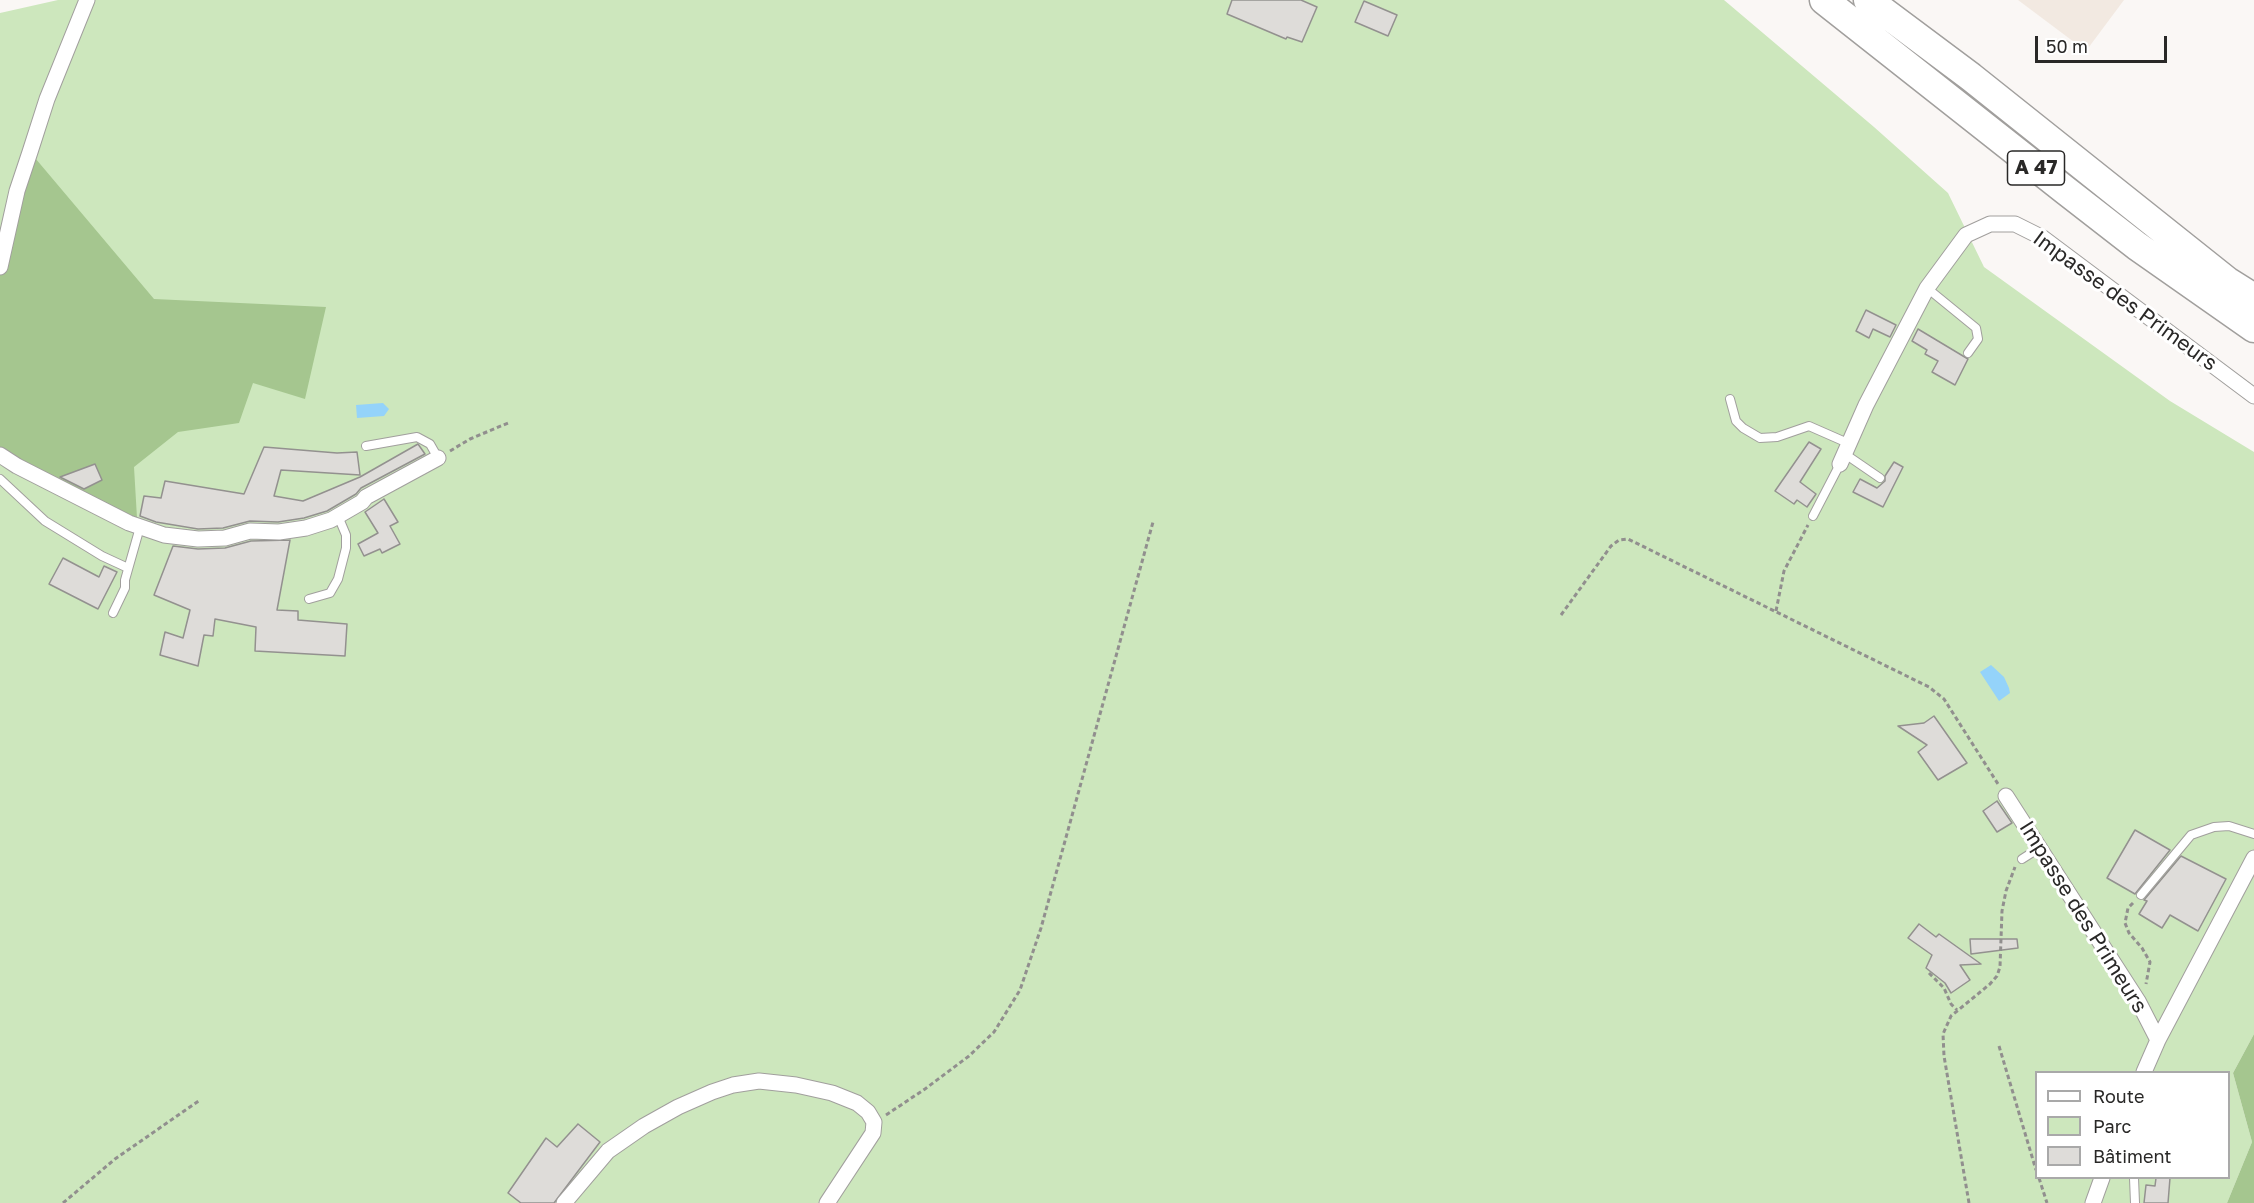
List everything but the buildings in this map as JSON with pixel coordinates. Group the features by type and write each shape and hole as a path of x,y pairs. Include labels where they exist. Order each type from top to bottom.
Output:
{"highway":[{"name":"A 47","path":"1824,0 2065,190 2156,259 2254,328"},
{"name":"A 47","path":"1868,0 1971,77 2227,281 2254,298"}],"street":[{"path":"0,267 17,191 44,110 87,0"},
{"name":"Impasse des Primeurs","path":"1845,454 1866,405 1927,288 1966,235 1990,224 2015,224 2043,238 2254,396"},
{"path":"0,455 17,466 140,527 164,535 198,539 225,538 250,531 279,532 306,528 338,516 362,502 366,497 438,458"},
{"name":"Impasse des Primeurs","path":"2006,796 2142,1008 2158,1040"},
{"path":"2144,1071 2158,1040 2254,858"},
{"path":"564,1203 600,1159 616,1144 678,1107 733,1085 759,1081 796,1084 832,1093 857,1103 868,1112 874,1122 873,1133 826,1203"},
{"path":"2093,1203 2102,1179"}],"lane":[{"path":"1927,288 1976,328 1978,339 1968,353"},
{"path":"1730,399 1736,421 1760,438 1777,437 1809,426 1880,478"},
{"path":"366,446 417,437 430,444 438,458"},
{"path":"1813,516 1845,454"},
{"path":"0,479 45,521 102,556 128,568"},
{"path":"309,598 330,593 338,579 346,548 346,535 338,516"},
{"path":"113,613 125,588 128,568 140,527"},
{"path":"2141,896 2191,835 2214,827 2229,826 2254,834"},
{"path":"2022,859 2032,852 2041,851"},
{"path":"2134,1179 2135,1203"}],"path":[{"path":"438,458 470,439 508,423"},
{"path":"1776,612 1784,571 1813,516"},
{"path":"874,1122 925,1089 969,1056 994,1032 1020,990 1041,928 1153,522"},
{"path":"1561,615 1611,546 1619,540 1628,539 1929,687 1944,699 2006,796"},
{"path":"1969,1203 1943,1044 1946,1025 1957,1010 1997,976 2000,967 2002,910 2006,891 2010,877 2022,859"},
{"path":"2141,896 2128,908 2125,923 2129,933 2150,962 2142,1008"},
{"path":"1929,973 1944,988 1951,1004 1957,1010"},
{"path":"2000,1046 2035,1163"},
{"path":"63,1203 115,1159 200,1100"},
{"path":"2039,1179 2047,1203"}],"shaded area":[{"path":"2018,0 2124,0 2086,51"}],"green space":[{"path":"58,0 1724,0 1948,193 1984,267 2170,401 2254,452 2254,1034 2233,1073 2252,1142 2227,1203 0,1203 0,13"},
{"path":"30,152 154,299 326,307 305,399 253,383 239,423 178,432 134,467 137,518 0,455 0,267"},
{"path":"2254,1034 2254,1203 2227,1203 2252,1142 2233,1073"}],"water":[{"path":"383,403 389,409 384,416 357,418 356,405"},
{"path":"1991,665 2004,677 2009,688 2010,693 1999,701 1980,672"}]}
